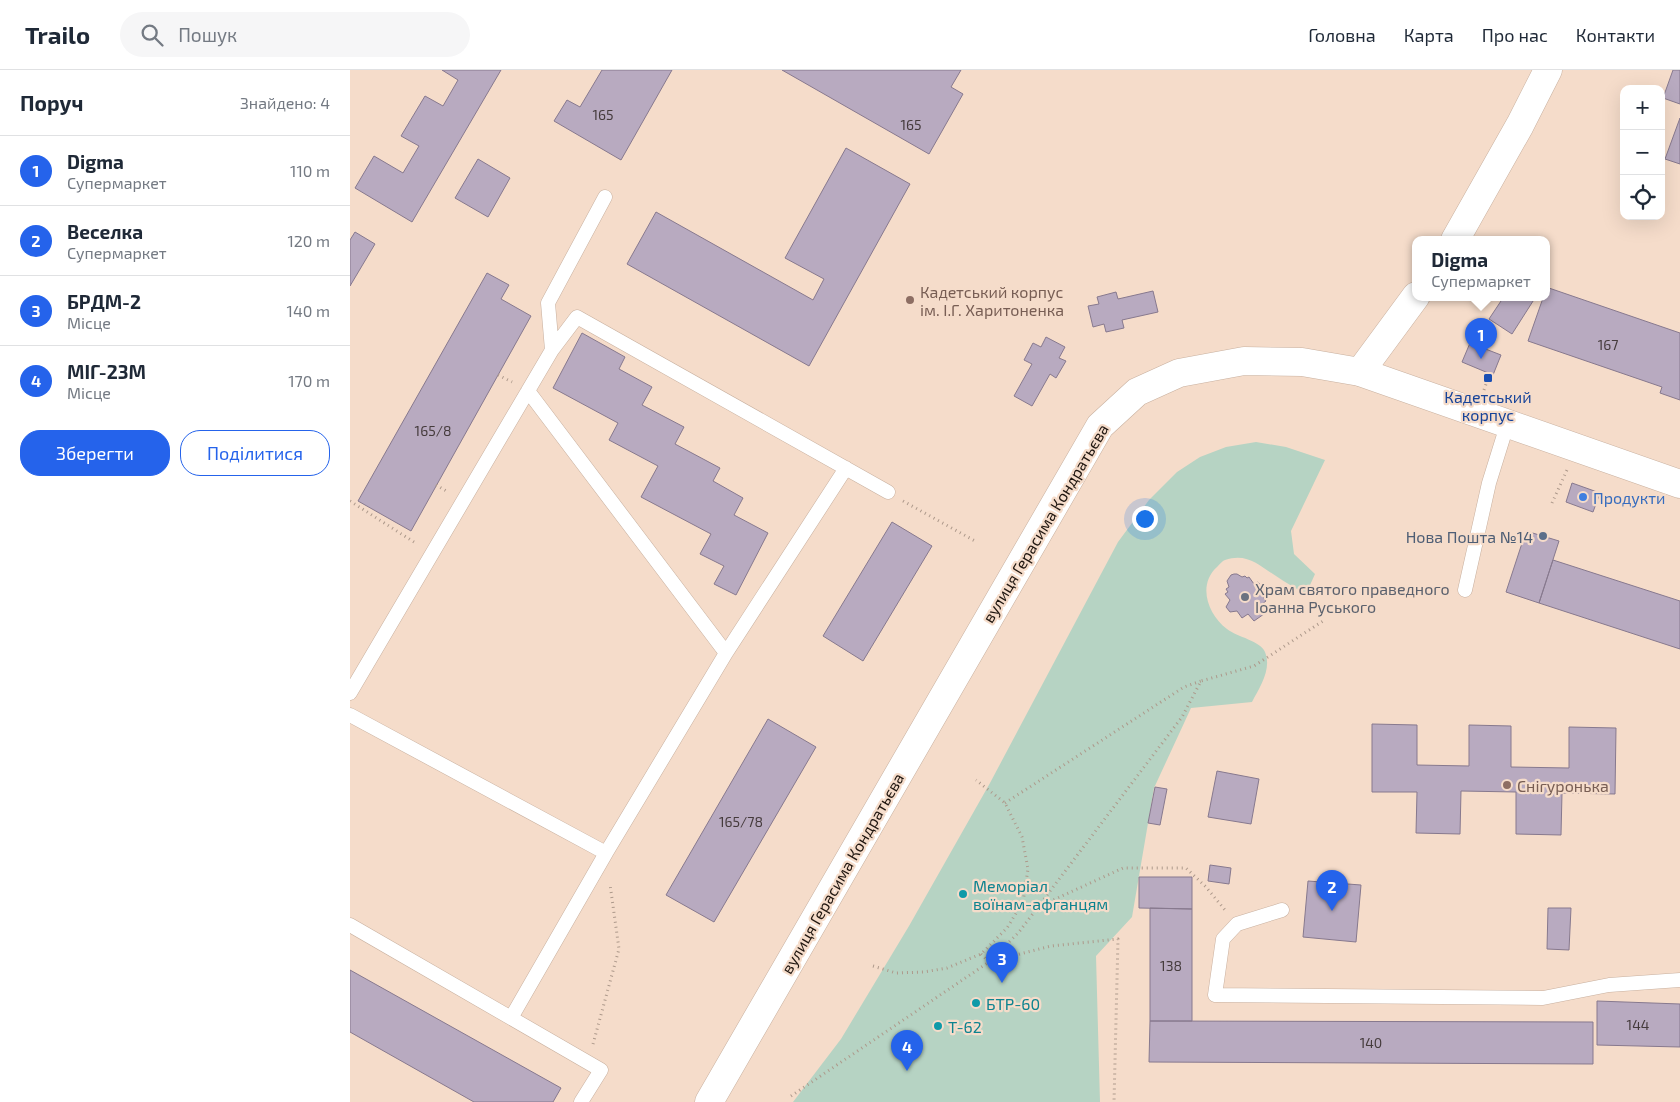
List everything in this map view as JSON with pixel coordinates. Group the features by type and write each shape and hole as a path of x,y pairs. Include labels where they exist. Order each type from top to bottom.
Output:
{"main road":[{"path":"1457,236 1548,70"},
{"path":"1360,372 1412,301"},
{"name":"вулиця Герасима Кондратьєва","path":"709,1102 1100,426 1137,392 1179,373 1244,361 1302,362 1360,372 1508,422 1680,484"}],"lane":[{"path":"552,350 548,303 606,197"},
{"path":"350,693 552,350 577,317 888,492"},
{"path":"528,391 726,653"},
{"path":"1465,590 1489,483 1508,422"},
{"path":"511,1018 726,653 846,468"},
{"path":"350,715 606,854"},
{"path":"1282,910 1237,924 1223,939 1215,995 1542,998 1609,985 1680,980"},
{"path":"350,925 601,1070 581,1102"}],"path":[{"path":"1552,503 1562,485 1576,447"},
{"path":"888,492 975,541"},
{"path":"350,502 432,553"},
{"path":"1005,803 1184,686 1254,666 1323,621"},
{"path":"791,1096 989,962 1019,932 1182,717 1202,681"},
{"path":"874,966 896,973 924,972 948,968 981,954 1007,928 1023,902 1028,869 1022,838 1005,803 976,780"},
{"path":"588,1062 619,949 606,854"},
{"path":"1038,907 1123,868 1186,868 1206,887 1237,924"},
{"path":"989,962 1051,946 1118,939 1114,1102"},
{"path":"981,954 989,962"}],"green space":[{"path":"1256,442 1286,447 1325,460 1291,531 1294,554 1315,574 1306,594 1253,561 1233,558 1221,563 1211,574 1207,582 1207,600 1215,616 1227,629 1263,648 1267,658 1266,671 1252,702 1191,708 1154,788 1132,917 1096,956 1100,1102 793,1102 841,1039 909,926 990,783 1118,542 1149,500 1177,472 1200,457 1226,447"}],"building":[{"path":"442,70 501,70 412,222 355,188 374,156 403,173 419,146 401,136 425,96 443,106 458,80"},
{"path":"602,70 672,70 621,160 554,121 567,100 580,107"},
{"path":"782,70 961,70 951,87 963,94 929,154"},
{"path":"1673,70 1680,70 1680,104 1665,99 1665,92"},
{"path":"1680,118 1680,164 1665,159"},
{"path":"846,148 910,184 809,366 627,264 656,212 813,300 824,279 785,258"},
{"path":"478,159 510,178 488,217 455,198"},
{"path":"355,232 375,244 350,286 350,240"},
{"path":"487,273 509,285 501,299 531,316 411,531 358,501"},
{"path":"1550,288 1680,333 1680,400 1660,393 1662,387 1528,341 1542,301 1550,301"},
{"path":"1153,291 1158,312 1122,320 1124,328 1106,332 1104,324 1093,327 1088,306 1099,304 1097,297 1116,292 1118,299"},
{"path":"1501,301 1533,301 1512,334 1489,319"},
{"path":"582,333 625,357 619,369 652,387 642,405 684,427 675,444 720,468 713,481 743,498 734,515 768,533 736,595 714,584 724,566 700,554 711,534 641,497 658,466 609,440 618,423 553,388"},
{"path":"1046,337 1065,347 1059,358 1066,361 1056,378 1050,374 1032,406 1014,396 1032,364 1024,360 1033,343 1041,347"},
{"path":"1470,343 1501,355 1493,375 1462,362"},
{"name":"Продукти","path":"1572,483 1600,493 1593,512 1566,502"},
{"path":"892,522 932,546 863,661 823,636"},
{"path":"1526,531 1559,541 1539,603 1506,592"},
{"path":"1553,560 1680,601 1680,649 1539,603"},
{"name":"Храм святого праведного Іоанна Руського","path":"1234,574 1249,577 1254,584 1258,582 1264,588 1261,594 1266,601 1258,607 1264,614 1254,621 1248,614 1242,618 1237,611 1230,612 1226,607 1230,600 1225,594 1228,592 1226,589 1229,587 1227,581"},
{"path":"768,719 816,747 714,922 666,895"},
{"path":"1372,724 1417,725 1417,765 1469,766 1469,725 1511,726 1511,767 1569,768 1569,727 1616,728 1615,794 1562,793 1561,835 1516,834 1516,792 1461,791 1460,834 1416,833 1417,792 1372,792"},
{"path":"1217,771 1259,779 1251,824 1208,817"},
{"path":"1155,787 1167,789 1160,825 1148,823"},
{"path":"1210,865 1231,868 1229,884 1208,881"},
{"path":"1139,877 1192,877 1192,909 1139,908"},
{"path":"1308,881 1361,885 1356,942 1303,937"},
{"path":"1150,908 1192,909 1192,1021 1150,1021"},
{"path":"1548,908 1571,908 1569,950 1547,949"},
{"path":"350,970 561,1088 553,1102 474,1102 350,1032"},
{"path":"1597,1001 1680,1004 1680,1047 1597,1045"},
{"path":"1150,1021 1593,1022 1593,1064 1149,1062"}],"place":[{"name":"Кадетський корпус ім. І.Г. Харитоненка","path":"910,300"},
{"name":"Digma","path":"1481,359"},
{"name":"Кадетський корпус","path":"1488,378"},
{"name":"Продукти","path":"1583,497"},
{"name":"Нова Пошта №14","path":"1543,536"},
{"name":"Храм святого праведного Іоанна Руського","path":"1245,597"},
{"name":"Снігуронька","path":"1507,785"},
{"name":"Меморіал воїнам-афганцям","path":"963,894"},
{"name":"Веселка","path":"1332,911"},
{"name":"БРДМ-2","path":"1002,983"},
{"name":"БТР-60","path":"976,1003"},
{"name":"Т-62","path":"938,1026"},
{"name":"МІГ-23М","path":"907,1071"}]}
